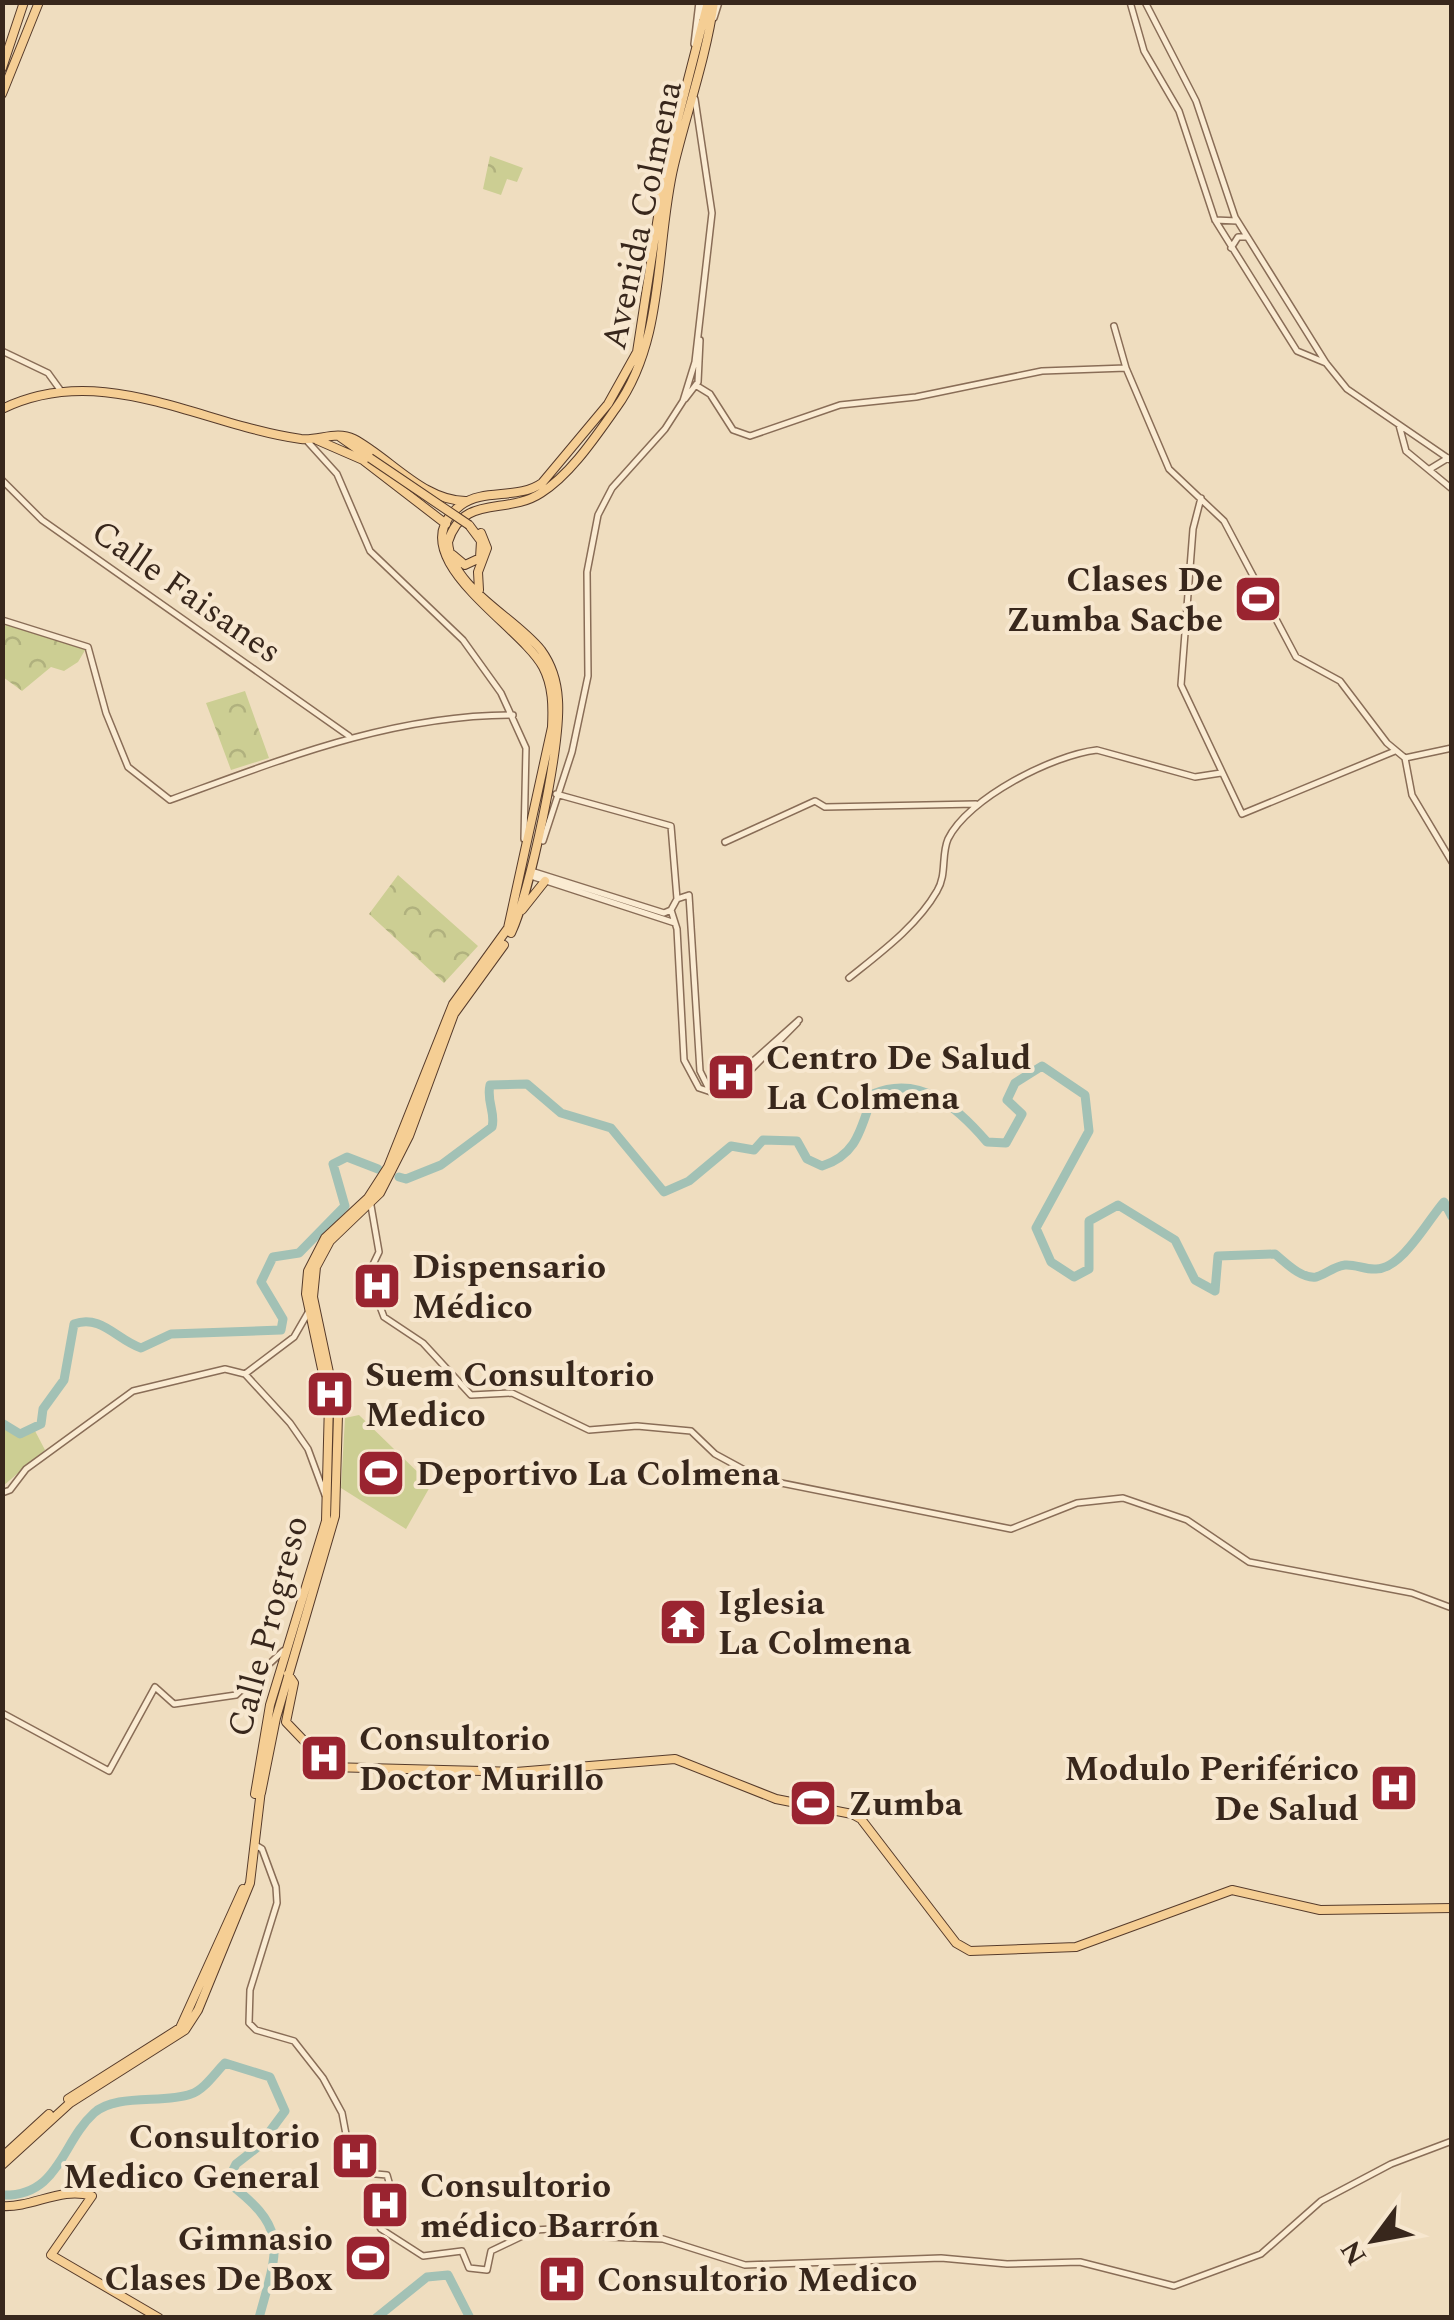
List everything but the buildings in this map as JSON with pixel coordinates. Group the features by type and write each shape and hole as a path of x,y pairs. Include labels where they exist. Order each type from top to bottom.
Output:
{"main road":[{"path":"2,68 24,2"},
{"path":"2,94 39,2"},
{"path":"702,32 712,20 709,2"},
{"path":"702,32 709,2"},
{"name":"Avenida Colmena","path":"467,501 531,490 557,468 626,378 637,352 666,165 702,32"},
{"name":"Avenida Colmena","path":"448,542 460,517 471,509 523,501 544,492 628,390 648,333 674,167 694,96 702,32"},
{"path":"2,409 30,397 61,391 153,398 212,418 309,439 363,460 446,524"},
{"path":"337,435 469,526 486,542 486,557 478,572 479,591"},
{"path":"309,439 337,435 355,440 438,495 467,501"},
{"path":"327,447 360,452"},
{"path":"430,510 441,506 438,495"},
{"path":"467,501 446,524 442,542 451,570 532,649 551,689 552,727 519,913"},
{"path":"448,542 454,558 465,566 482,553 481,541 469,526"},
{"path":"370,1201 400,1144 453,1004 508,928 540,818 557,726 556,681 543,652 455,566 448,542"},
{"path":"540,818 542,840"},
{"path":"370,1201 401,1153 461,1002 499,954 519,913 545,881"},
{"name":"Calle Progreso","path":"258,1794 279,1686 329,1531 329,1402 306,1284 314,1255 325,1238 370,1201"},
{"name":"Calle Progreso","path":"296,1636 329,1531 338,1415 314,1306 314,1275 330,1241 370,1201"},
{"path":"225,1942 246,1880 258,1794 296,1636"},
{"path":"279,1686 289,1676"},
{"path":"289,1676 294,1683 286,1722 329,1767 516,1772 675,1759 776,1799 852,1814 861,1819 956,1942 970,1952 1076,1947 1232,1890 1320,1910 1452,1908"},
{"path":"2,2161 70,2103 185,2030 250,1883 257,1846 258,1794"},
{"path":"2,2206 21,2207 76,2192 92,2196 51,2255 134,2299 159,2318"}],"street":[{"path":"1130,2 1138,37 1179,111 1215,220 1297,351 1326,362"},
{"path":"1145,2 1196,101 1247,237 1347,389 1450,459 1430,469"},
{"path":"683,401 694,362 712,213 707,158 694,96"},
{"path":"1215,220 1238,221"},
{"path":"1231,248 1238,237 1247,237"},
{"path":"1114,326 1126,368 1168,469 1228,528 1292,652 1340,681 1395,750 1406,758 1412,795 1452,862"},
{"path":"542,840 572,752 588,676 587,572 598,515 612,488 661,436 697,386 702,364 697,332"},
{"path":"2,351 48,373 61,391"},
{"path":"697,386 710,394 732,430 750,436 840,405 916,397 1051,370 1085,373 1126,368"},
{"path":"1398,422 1406,451 1452,489"},
{"path":"327,447 370,551 464,640 513,716 526,748 527,870"},
{"name":"Calle Faisanes","path":"2,480 42,520 349,736"},
{"path":"1201,498 1192,538 1181,685 1242,814 1395,750"},
{"path":"2,620 88,647 106,713 128,766 170,800 349,736 451,716 513,716"},
{"path":"1406,758 1452,748"},
{"path":"849,978 890,944 934,897 942,883 948,840 976,804 1080,752 1118,752 1195,777 1221,773"},
{"path":"527,870 664,913 671,910 677,899 671,826 556,794"},
{"path":"725,842 815,801 825,806 976,804"},
{"path":"527,870 545,881 676,923"},
{"path":"671,910 676,923 686,1069 699,1088 720,1095 750,1072 798,1020 723,1088 704,1083 700,1072 688,895 677,899"},
{"path":"370,1201 379,1252 368,1274 384,1317 423,1343 471,1395 512,1393 589,1430 637,1426 691,1431 716,1454 761,1479 1010,1529 1021,1528 1076,1503 1124,1498 1187,1520 1249,1562 1412,1593 1452,1608"},
{"path":"2,1493 10,1490 26,1469 132,1391 197,1372 242,1373 294,1337 309,1310"},
{"path":"242,1373 308,1449 328,1503"},
{"path":"2,1713 109,1771 155,1687 168,1702 179,1705 236,1695 296,1636"},
{"path":"257,1846 262,1849 276,1887 277,1903 250,1990 247,2019 253,2029 294,2041 324,2078 344,2118 346,2150 361,2171 388,2175 389,2182 374,2215 381,2229 423,2256 462,2251 468,2268 487,2270 491,2251 538,2229 663,2239 753,2266 923,2259 1080,2262 1174,2286 1261,2254 1321,2201 1391,2164 1452,2140"},
{"path":"2,2148 17,2147"}],"green space":[{"path":"490,156 523,168 517,182 507,179 501,195 483,189"},
{"path":"9,623 87,647 78,662 64,671 51,667 22,691 3,677 3,627"},
{"path":"245,691 269,758 231,770 206,703"},
{"path":"398,875 478,946 444,983 369,914"},
{"name":"Deportivo La Colmena","path":"359,1415 431,1485 406,1529 341,1488 345,1418"},
{"path":"2,1424 21,1435 34,1429 45,1450 3,1486"}],"waterway":[{"path":"399,1177 406,1179 441,1165 492,1127 490,1085 527,1084 561,1113 611,1128 664,1192 689,1181 731,1146 754,1150 763,1140 797,1141 807,1159 822,1166 834,1161 851,1147 873,1094 890,1089 906,1088 936,1097 987,1142 1006,1143 1022,1114 1007,1100 1015,1083 1042,1066 1085,1095 1089,1131 1036,1228 1051,1262 1074,1277 1089,1269 1089,1221 1118,1205 1175,1240 1195,1280 1215,1291 1218,1256 1275,1254 1310,1277 1345,1265 1376,1269 1386,1267 1405,1253 1444,1202 1452,1217"},
{"path":"2,1423 20,1434 41,1424 43,1409 64,1380 74,1324 101,1325 141,1348 171,1334 281,1330 283,1319 261,1282 273,1257 299,1253 345,1206 333,1164 347,1157 378,1169"},
{"path":"2,2195 21,2193 47,2178 83,2125 103,2107 191,2094 225,2063 270,2077 285,2111 259,2146 236,2164 227,2182 261,2213 274,2241 271,2274 259,2318"},
{"path":"376,2318 427,2277 448,2275 470,2318"}],"tunnel":[{"path":"279,1688 301,1620"}],"place":[{"name":"Clases De Zumba Sacbe","path":"1258,599"},
{"name":"Centro De Salud La Colmena","path":"731,1077"},
{"name":"Dispensario Médico","path":"377,1286"},
{"name":"Suem Consultorio Medico","path":"330,1394"},
{"name":"Deportivo La Colmena","path":"381,1473"},
{"name":"Iglesia La Colmena","path":"683,1622"},
{"name":"Consultorio Doctor Murillo","path":"324,1758"},
{"name":"Modulo Periférico De Salud","path":"1394,1788"},
{"name":"Zumba","path":"813,1803"},
{"name":"Consultorio Medico General","path":"355,2156"},
{"name":"Consultorio médico Barrón","path":"385,2205"},
{"name":"Gimnasio Clases De Box","path":"368,2258"},
{"name":"Consultorio Medico","path":"562,2279"}]}
